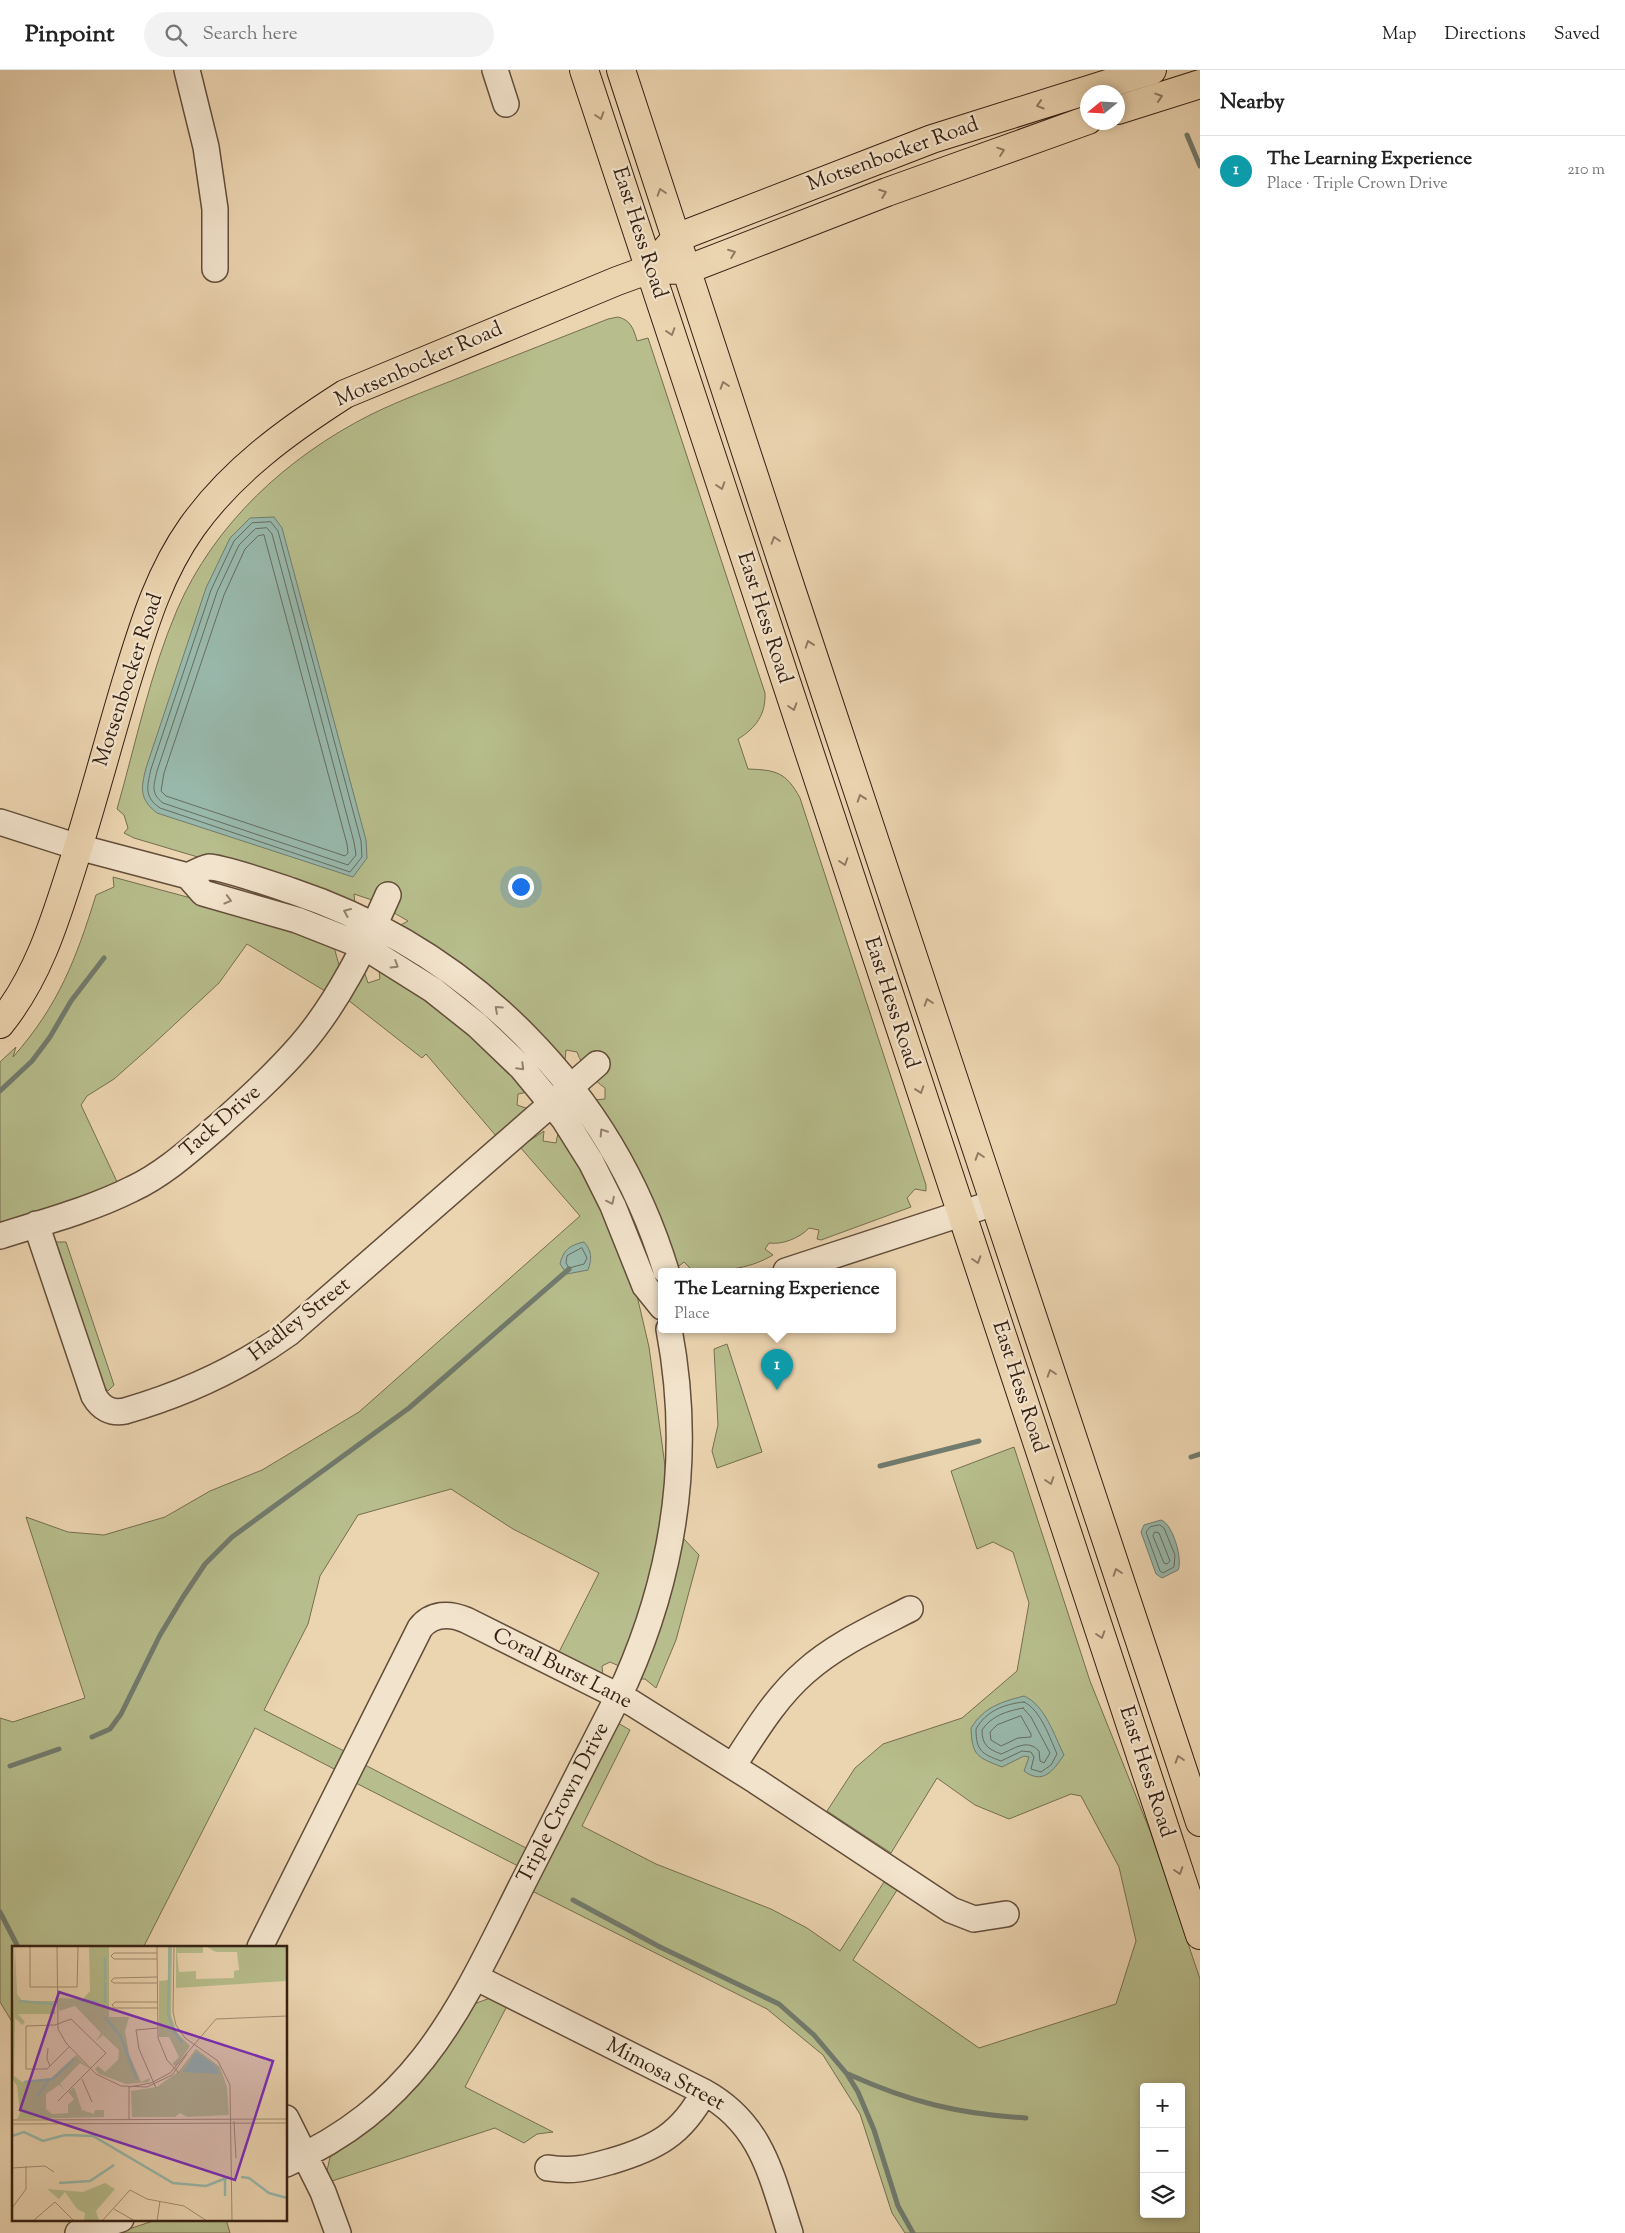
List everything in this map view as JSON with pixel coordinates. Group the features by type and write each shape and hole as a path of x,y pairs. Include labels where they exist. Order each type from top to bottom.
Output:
{"main road":[{"name":"East Hess Road","path":"584,70 794,711 1200,1935"},
{"name":"East Hess Road","path":"621,70 1200,1822"},
{"name":"Motsenbocker Road","path":"1110,85 1152,70"},
{"path":"1125,108 1200,84"},
{"name":"Motsenbocker Road","path":"650,269 676,238 909,148 1080,95"},
{"name":"Motsenbocker Road","path":"0,1024 13,1008 36,970 78,847 136,647 165,572 202,514 257,456 309,417 345,394 650,269 686,270 895,189 1080,123"}],"street":[{"path":"187,70 206,147 216,210 216,269"},
{"path":"495,70 506,104"},
{"path":"0,822 78,847 188,876 209,867 233,873 314,899 369,936 461,1012 522,1068 552,1103 600,1179 628,1240 645,1286 658,1302"},
{"name":"Tack Drive","path":"0,1236 133,1189 168,1168 213,1130 256,1092 306,1040 339,992 369,936 388,895"},
{"path":"369,936 430,956 471,986 540,1049 600,1127 620,1162 645,1212 665,1268"},
{"name":"Hadley Street","path":"36,1224 91,1390 102,1416 125,1411 186,1390 230,1370 277,1342 323,1306 596,1064"},
{"path":"795,1268 994,1203"},
{"name":"Triple Crown Drive","path":"295,2159 348,2130 403,2083 438,2041 475,1977 618,1697 640,1647 657,1600 669,1553 675,1514 678,1470 678,1420 669,1333"},
{"name":"Coral Burst Lane","path":"261,1946 420,1628 434,1608 466,1620 618,1697 733,1766 951,1910 974,1919 1006,1914"},
{"path":"733,1766 770,1711 804,1673 843,1644 910,1609"},
{"name":"Mimosa Street","path":"475,1977 704,2092 733,2112 758,2143 790,2233"},
{"path":"548,2168 578,2171 650,2148 684,2123 704,2092"},
{"path":"288,2127 295,2159 323,2192 338,2233"},
{"path":"78,2233 118,2220"}],"green space":[{"path":"618,317 626,320 633,329 637,341 648,338 765,693 764,708 759,720 738,739 748,769 766,770 779,774 790,783 800,798 926,1185 926,1191 915,1189 907,1198 911,1207 821,1240 817,1239 819,1230 809,1228 801,1235 790,1240 769,1243 765,1249 773,1255 738,1268 690,1268 684,1262 675,1268 593,1100 605,1099 605,1088 588,1072 577,1052 566,1050 565,1060 560,1058 399,926 408,921 372,900 354,894 355,904 134,838 124,833 128,828 124,815 117,809 151,683 177,610 211,549 256,496 282,472 310,451 370,415 420,393 608,319"},
{"path":"113,877 239,911 334,947 339,965 325,991 247,944 219,983 114,1079 87,1096 81,1105 118,1184 0,1225 0,1062 16,1047 13,1057 43,1019 73,961 96,895 114,887"},
{"path":"379,970 460,1021 528,1092 518,1094 517,1105 526,1108 497,1137 426,1054 422,1058 348,1000 359,979 365,974 368,983 380,979"},
{"path":"544,1131 543,1141 556,1143 558,1133 562,1135 586,1171 634,1283 649,1347 665,1466 665,1489 660,1532 648,1585 636,1623 619,1666 610,1662 602,1666 603,1676 558,1654 599,1573 513,1529 451,1489 358,1515 320,1576 308,1624 264,1710 346,1752 336,1770 255,1728 144,1946 12,1946 12,2022 0,2002 0,1718 13,1722 85,1698 26,1517 68,1532 104,1535 165,1517 210,1491 262,1470 359,1412 580,1216 520,1147"},
{"path":"56,1242 66,1242 114,1385 108,1391 103,1385"},
{"path":"727,1344 762,1452 717,1468 712,1451 718,1425 714,1349"},
{"path":"1014,1447 1090,1681 1150,1831 1200,1979 1200,2233 905,2233 892,2213 860,2114 823,2055 767,2009 532,1891 618,1723 630,1730 582,1826 656,1864 771,1909 807,1928 840,1951 884,1882 897,1890 853,1960 979,2048 1116,2004 1136,1941 1119,1867 1081,1796 1071,1794 1009,1819 975,1805 937,1778 891,1853 827,1811 855,1768 883,1744 962,1718 1017,1671 1029,1603 1013,1552 993,1542 977,1549 951,1471"},
{"path":"683,1538 699,1555 676,1640 656,1688 645,1679 640,1679 670,1598"},
{"path":"365,1765 528,1849 518,1866 356,1783"},
{"path":"490,1998 507,2006 465,2087 553,2132 537,2134 524,2143 495,2128 332,2181 327,2171 330,2157 364,2133 403,2100 421,2082 451,2043 474,2004"},
{"path":"156,2220 226,2220 230,2233 117,2233"}],"water":[{"path":"274,517 282,528 366,840 367,858 353,877 157,813 144,798 143,782 146,768 206,588 230,538 250,518"},
{"path":"584,1242 589,1249 590,1255 588,1270 567,1274 560,1264 563,1255 571,1247"},
{"path":"1161,1520 1173,1535 1179,1559 1178,1570 1162,1578 1156,1574 1141,1532 1144,1525"},
{"path":"1024,1696 1038,1706 1043,1713 1064,1755 1052,1771 1037,1777 1024,1771 1029,1757 1024,1756 1002,1767 981,1758 973,1744 971,1728 987,1710 1001,1703"}],"waterway":[{"path":"1187,135 1200,166"},
{"path":"0,1091 32,1061 50,1037 71,1001 104,958"},
{"path":"92,1737 110,1729 121,1714 160,1635 183,1597 205,1564 232,1537 409,1408 569,1269"},
{"path":"880,1466 979,1441"},
{"path":"1191,1457 1200,1454"},
{"path":"10,1766 59,1749"},
{"path":"573,1900 660,1947 779,2004 814,2035 847,2074 858,2092 874,2130 898,2206 913,2233"},
{"path":"0,1912 17,1946"},
{"path":"848,2074 892,2092 935,2105 956,2110 1026,2118"}],"place":[{"name":"The Learning Experience","path":"777,1390"}]}
